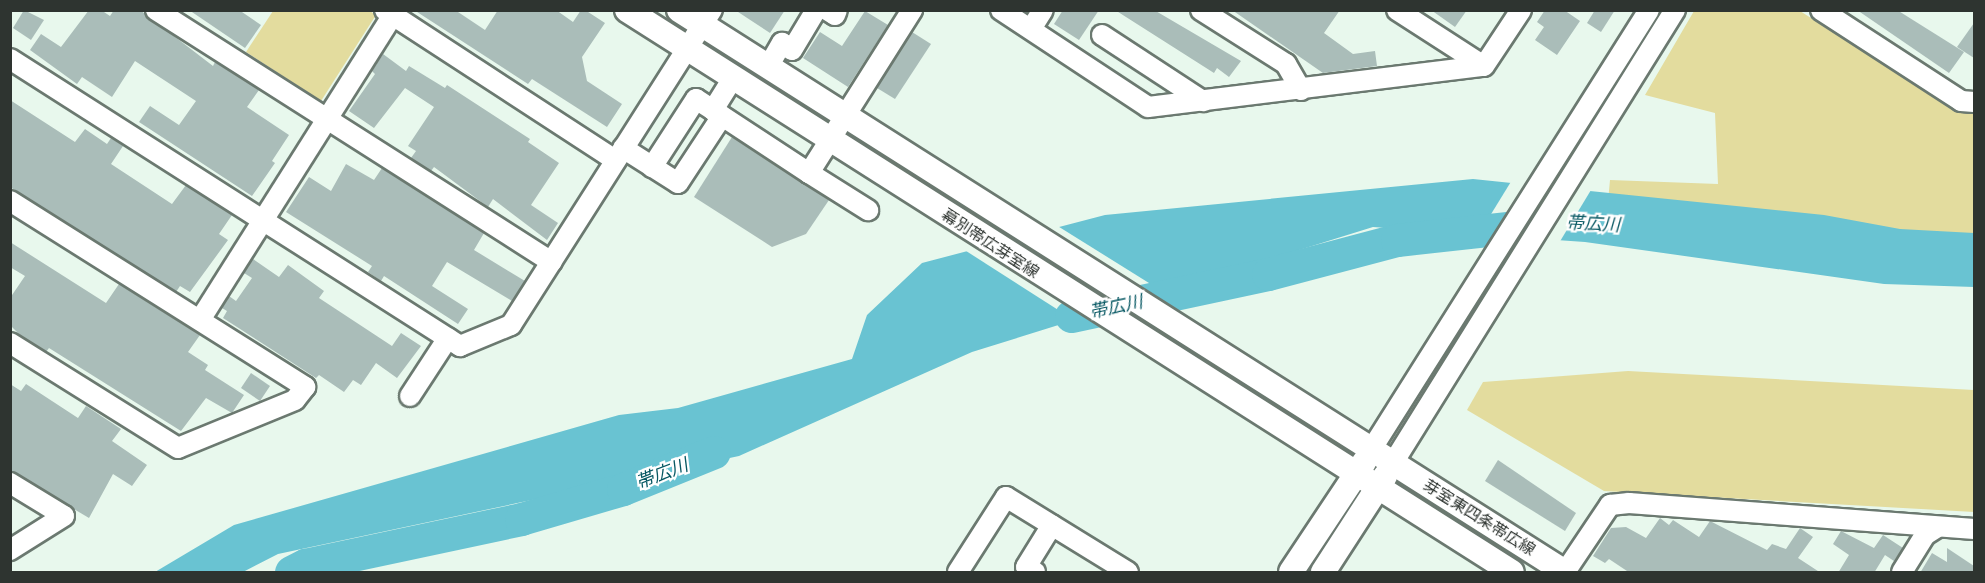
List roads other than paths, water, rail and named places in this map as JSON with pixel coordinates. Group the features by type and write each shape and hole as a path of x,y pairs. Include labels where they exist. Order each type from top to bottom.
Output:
{"main road":[{"name":"幕別帯広芽室線","path":"627,10 970,232 1377,488"},
{"name":"幕別帯広芽室線","path":"679,10 707,18 768,67 1393,464"},
{"path":"1291,573 1371,450"},
{"path":"1323,573 1393,464"},
{"name":"芽室東四条帯広線","path":"1393,464 1565,573"},
{"name":"芽室東四条帯広線","path":"1377,488 1512,573"}],"street":[{"path":"156,10 552,262"},
{"path":"768,67 782,43 792,50 816,10"},
{"path":"827,10 835,15 837,10"},
{"path":"809,172 912,10"},
{"path":"1001,10 1148,107 1484,66 1521,10"},
{"path":"1031,29 1043,10"},
{"path":"1202,10 1286,64 1301,90"},
{"path":"1397,10 1484,66"},
{"path":"1371,450 1649,10"},
{"path":"1393,464 1468,348 1676,10"},
{"path":"1821,10 1961,101 1974,102"},
{"path":"200,320 391,12 619,154 652,166 678,183 717,113 733,78"},
{"path":"10,59 460,346 511,325 707,18"},
{"path":"1101,35 1203,101"},
{"path":"652,166 696,99 868,210"},
{"path":"10,201 305,387 295,400 178,448 10,343"},
{"path":"410,396 448,338"},
{"path":"10,483 64,516 10,550"},
{"path":"958,573 1006,497 1128,573"},
{"path":"1565,573 1610,506 1629,503 1936,528 1974,529"},
{"path":"1035,573 1026,567 1052,525"},
{"path":"1902,573 1925,535 1936,528"}],"water":[{"path":"1473,179 1824,215 1900,229 1974,233 1974,287 1884,284 1585,242 1373,227 972,352 739,456 278,554 243,572 155,572 234,525 619,415 678,408 852,359 867,315 922,263 1105,215"}],"waterway":[{"name":"帯広川","path":"1071,316 1268,274 1397,240 1505,228"},
{"name":"帯広川","path":"291,572 305,565 521,519 623,489 714,452"}]}
